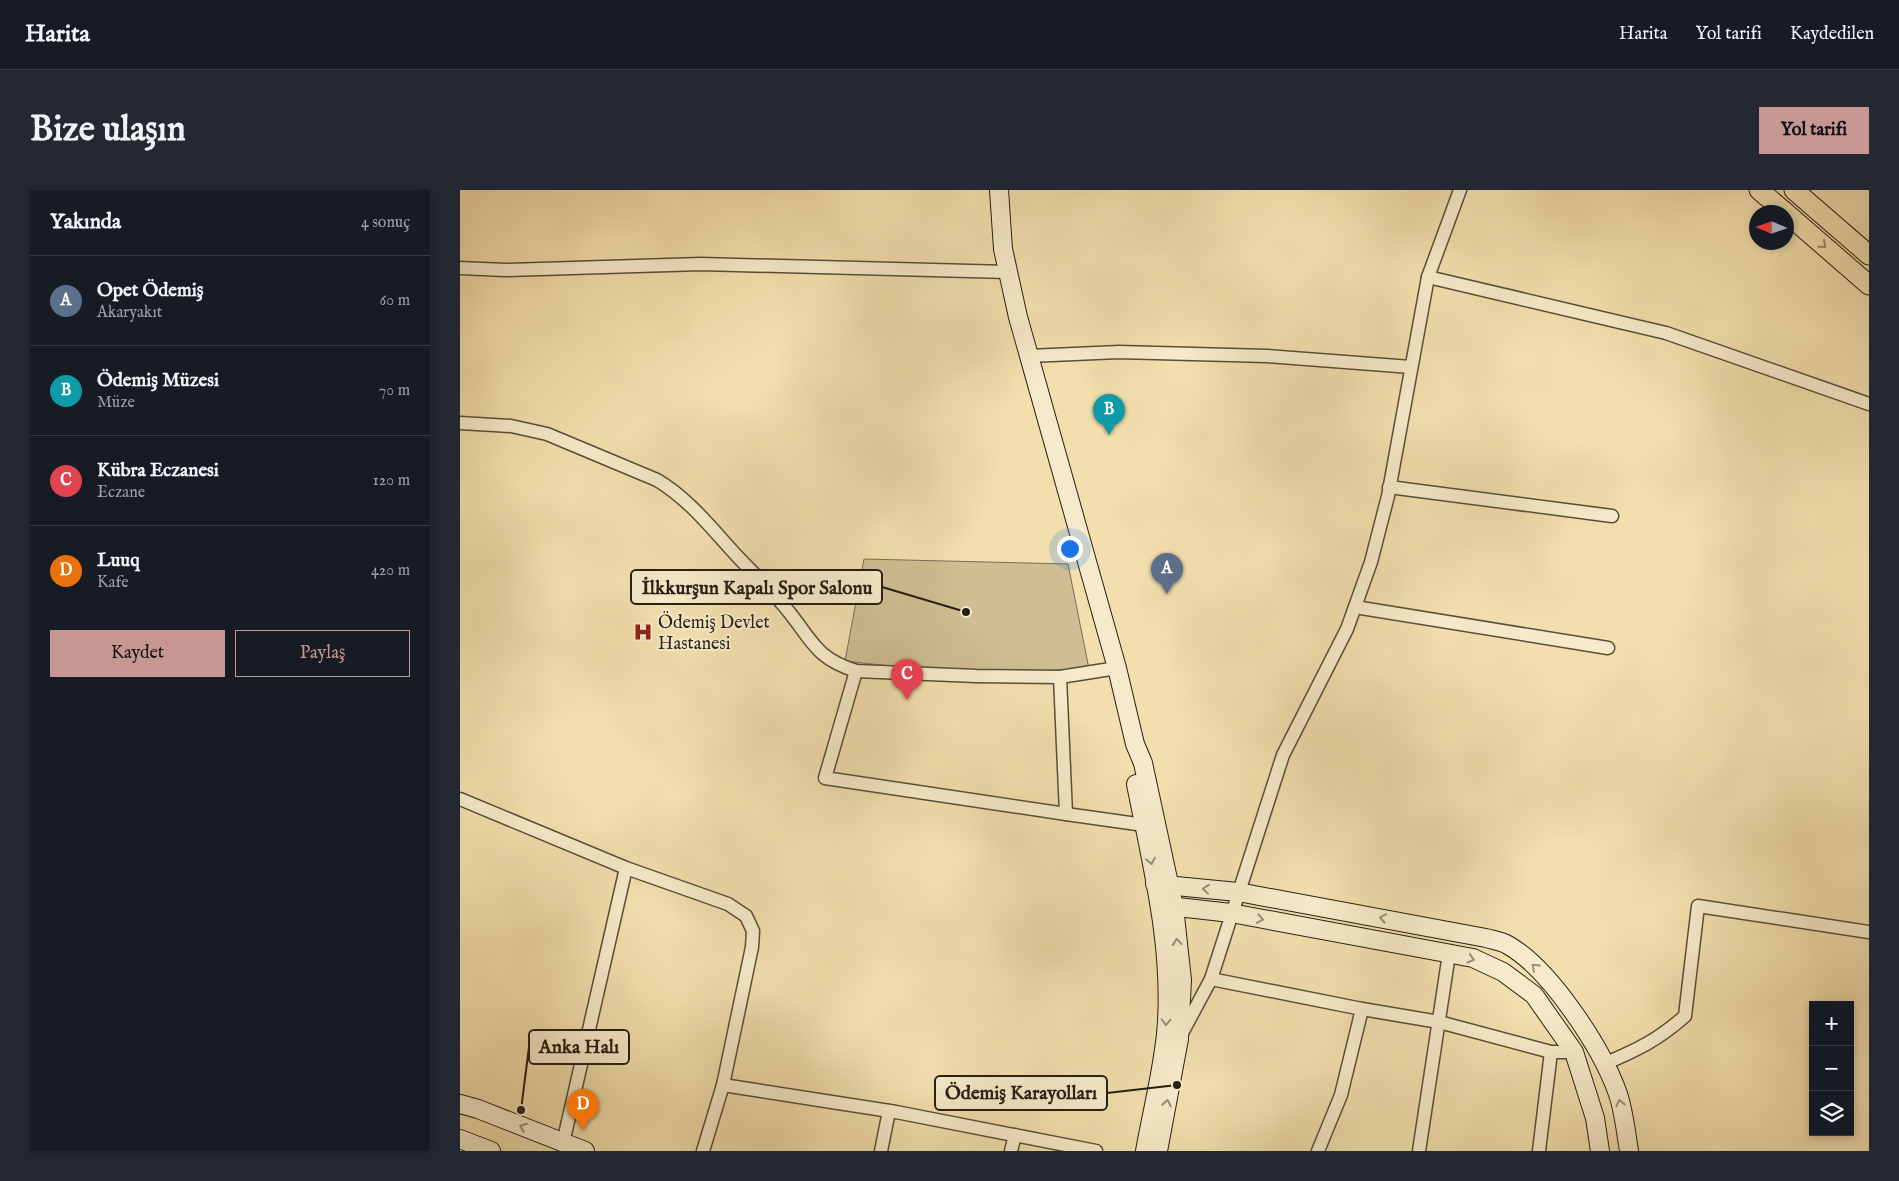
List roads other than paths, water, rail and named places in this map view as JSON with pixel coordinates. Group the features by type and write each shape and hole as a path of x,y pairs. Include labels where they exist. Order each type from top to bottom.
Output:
{"main road":[{"path":"999,190 1003,249 1029,356 1116,668 1135,744 1143,764 1163,884 1182,980 1179,1039 1158,1151"},
{"path":"1760,190 1777,205"},
{"path":"1794,190 1869,255"},
{"path":"1794,220 1869,285"},
{"path":"1135,744 1133,769 1144,825 1163,884"},
{"path":"1163,884 1238,892 1486,938 1507,944 1545,976 1570,1007 1601,1055 1618,1095 1629,1151"},
{"path":"1167,906 1231,913 1473,958 1495,968 1534,994 1574,1052 1595,1118 1600,1151"},
{"path":"1145,1151 1166,1034 1167,906"},
{"path":"460,1104 478,1109 585,1151"},
{"path":"462,1144 491,1151"}],"street":[{"path":"1179,1039 1211,979 1283,754 1347,629 1371,562 1389,488 1428,277 1460,190"},
{"path":"460,268 505,270 701,264 1008,272"},
{"path":"1428,277 1666,334 1869,404"},
{"path":"1029,356 1119,352 1267,356 1411,367"},
{"path":"460,422 511,426 547,434 657,480 668,487 688,504 789,611 815,648 839,665 856,670 976,676 1060,676 1116,668"},
{"path":"1389,488 1612,516"},
{"path":"1355,607 1608,648"},
{"path":"856,670 825,778 1144,825"},
{"path":"1060,676 1066,814"},
{"path":"460,799 626,868 728,904 746,916 753,932 752,947 723,1084 702,1151"},
{"path":"563,1143 626,868"},
{"path":"1604,1064 1648,1044 1685,1016 1698,906 1869,932"},
{"path":"1419,1151 1449,954"},
{"path":"1211,979 1362,1009 1440,1022 1551,1052 1574,1052"},
{"path":"1318,1151 1341,1095 1362,1009"},
{"path":"1539,1151 1551,1052"},
{"path":"723,1084 889,1111 1096,1151"},
{"path":"881,1151 889,1111"},
{"path":"1011,1151 1015,1135"}],"place":[{"name":"Ödemiş Müzesi","path":"1109,435"},
{"name":"Opet Ödemiş","path":"1167,594"},
{"name":"İlkkurşun Kapalı Spor Salonu","path":"966,612"},
{"name":"Ödemiş Devlet Hastanesi","path":"643,632"},
{"name":"Kübra Eczanesi","path":"907,700"},
{"name":"Ödemiş Karayolları","path":"1177,1085"},
{"name":"Anka Halı","path":"521,1110"},
{"name":"Luuq","path":"583,1130"}]}
